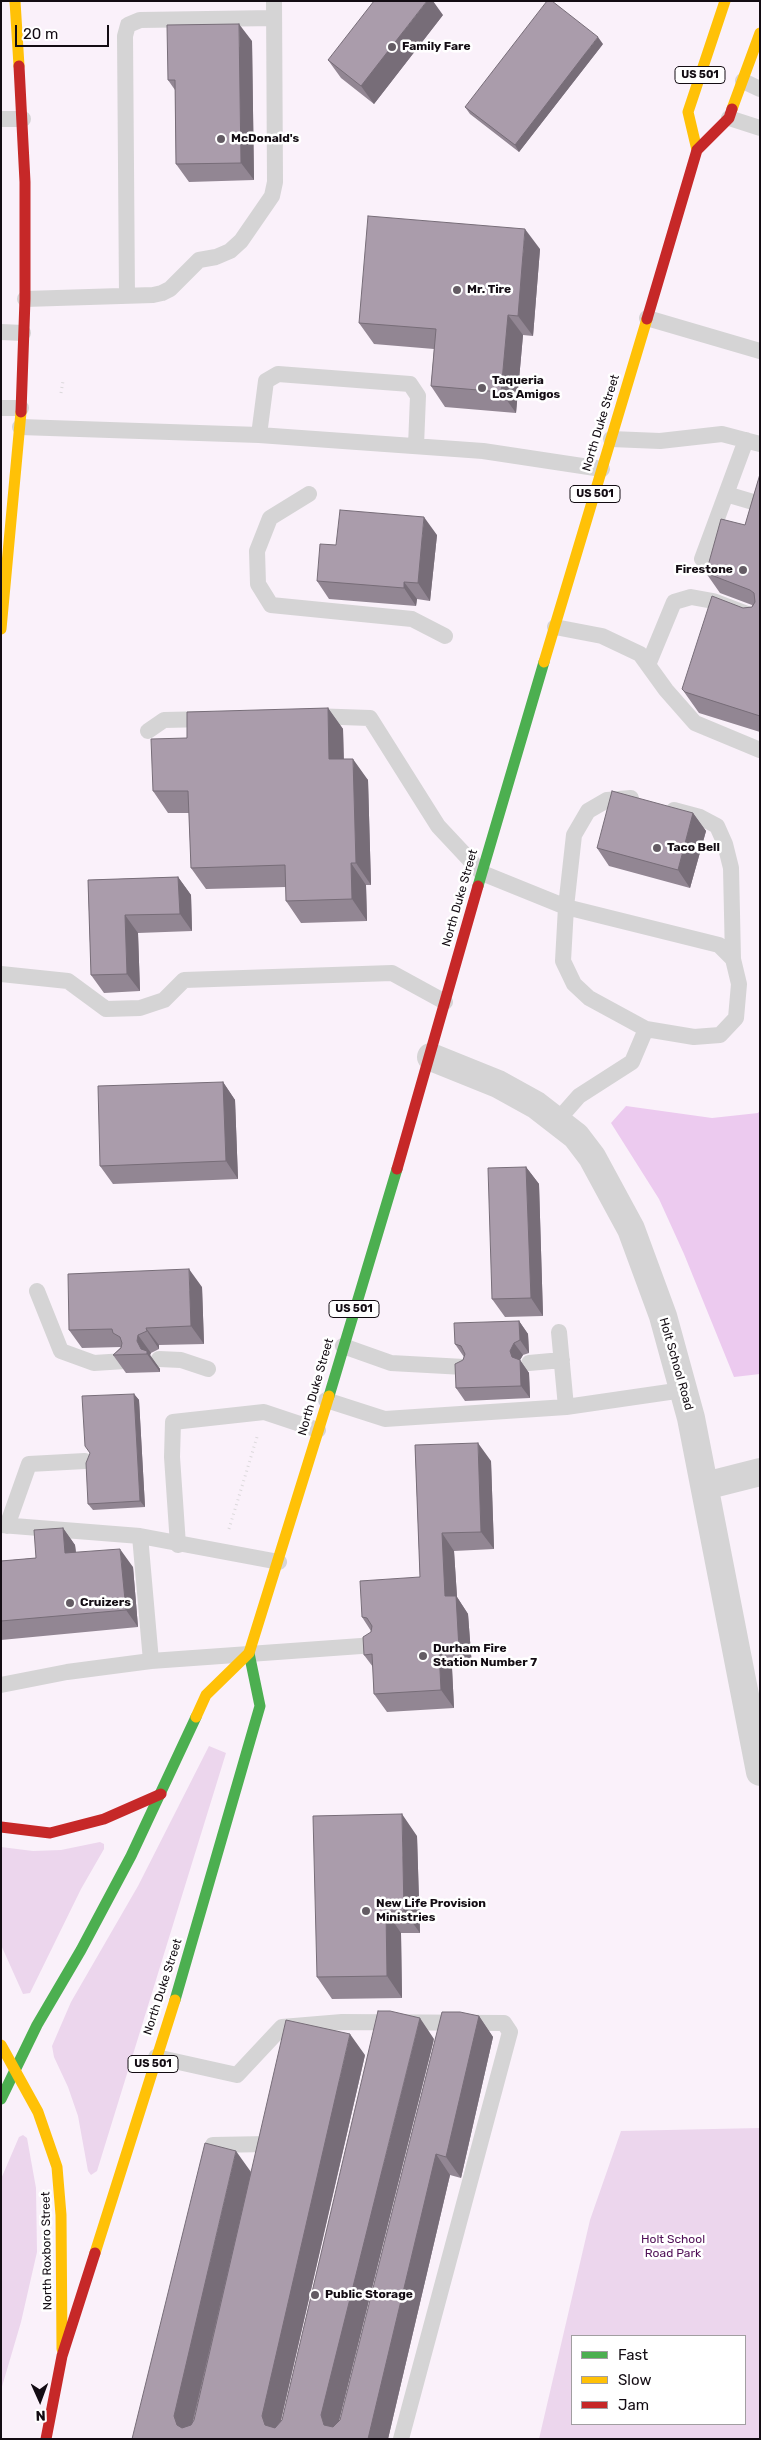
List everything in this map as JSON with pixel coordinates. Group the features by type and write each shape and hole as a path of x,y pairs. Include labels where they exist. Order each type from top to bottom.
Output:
{"main road":[{"path":"1,629 9,463 20,427 25,299 23,119 15,1"},
{"name":"North Duke Street","path":"697,150 688,112 724,1"},
{"name":"North Duke Street","path":"15,2071 37,2026 122,1873 161,1794 206,1695 249,1653 279,1562 326,1400 431,1057 482,873 697,150 729,118 760,33"},
{"name":"North Duke Street","path":"62,2356 188,1958 260,1706 249,1653"},
{"path":"1,1826 28,1832 50,1833 104,1819 161,1794"},
{"name":"North Roxboro Street","path":"1,2045 38,2112 57,2167 61,2215 62,2356 46,2439"},
{"name":"US 501","path":"1,2099 15,2071"}],"street":[{"name":"Holt School Road","path":"431,1057 498,1084 536,1105 576,1136 592,1156 631,1229 663,1316 683,1390 705,1486 760,1772"},
{"path":"705,1486 760,1472"}],"lane":[{"path":"25,299 162,293 170,289 198,260 216,257 230,251 241,242 272,196 275,182 274,1"},
{"path":"127,296 125,36 128,25 140,20 274,18"},
{"path":"743,81 760,89"},
{"path":"729,118 760,128"},
{"path":"1,119 23,119"},
{"path":"647,318 760,351"},
{"path":"1,332 23,333"},
{"path":"259,435 266,381 278,374 410,384 418,396 416,446"},
{"path":"1,408 20,408"},
{"path":"20,427 259,435 416,446 483,451 602,468"},
{"path":"611,439 660,441 722,434 753,442 726,494 702,559"},
{"path":"310,494 270,518 257,551 258,584 271,604 412,619 444,636"},
{"path":"726,494 760,504"},
{"path":"648,665 674,602 691,597 760,618"},
{"path":"555,627 602,636 640,654 666,690 695,723 760,750"},
{"path":"293,717 341,716 370,718 438,826 482,873 566,907 719,945 733,959"},
{"path":"148,731 164,720 225,718"},
{"path":"628,798 700,817 717,826 725,844 731,868 733,959 739,984 736,1018 720,1035 694,1037 646,1029 590,998 574,984 563,961 566,907 574,835 588,811 606,800 628,798"},
{"path":"1,974 68,981 90,1000 106,1009 140,1008 164,1000 184,980 392,973 445,1002"},
{"path":"557,1122 579,1096 632,1062 646,1029"},
{"path":"37,1291 62,1351 94,1363 125,1361"},
{"path":"559,1332 566,1407"},
{"path":"343,1346 391,1363 464,1367"},
{"path":"160,1359 180,1360 208,1369"},
{"path":"529,1363 562,1360"},
{"path":"326,1400 385,1419 566,1407 683,1390"},
{"path":"178,1545 172,1457 173,1422 264,1412 318,1430"},
{"path":"85,1461 29,1464 4,1525 140,1536 178,1545 279,1562"},
{"path":"140,1536 151,1661"},
{"path":"1,1685 67,1672 151,1661 375,1645"},
{"path":"156,2057 237,2075 282,2027 342,2022 504,2023 510,2032 401,2439"},
{"path":"379,2042 383,2022"},
{"path":"444,2042 449,2022"},
{"path":"204,2183 213,2145 268,2144 262,2173"}],"path":[{"path":"61,393 63,381"},
{"path":"222,1551 264,1412"}],"green space":[{"path":"209,1746 226,1753 97,2171 91,2175 88,2171 78,2116 68,2087 54,2057 52,2046 71,2002 138,1886"},
{"path":"100,1842 104,1844 104,1849 81,1889 30,1993 23,1994 1,1945 1,1847 33,1851 61,1850"},
{"name":"Holt School Road Park","path":"760,2128 760,2439 539,2439 590,2220 621,2131"},
{"path":"23,2135 27,2138 36,2188 37,2252 21,2322 1,2390 1,2179 19,2137"}],"shaded area":[{"path":"626,1106 712,1118 758,1113 760,1110 760,1374 734,1377 684,1254 659,1199 611,1123"}],"building":[{"path":"374,1 427,1 361,86 328,60"},
{"path":"547,1 552,1 598,37 515,145 465,107"},
{"name":"McDonald's","path":"239,24 241,163 176,164 175,80 168,80 167,25"},
{"name":"Mr. Tire","path":"368,216 525,229 518,316 508,315 501,392 431,386 436,329 359,323"},
{"path":"760,474 760,716 685,692 682,689 712,596 743,608 752,607 755,602 754,593 750,590 706,573 721,519 745,525"},
{"path":"340,510 424,517 418,583 404,582 404,588 317,581 320,544 336,545"},
{"path":"328,708 329,759 353,759 356,863 351,863 352,899 286,901 285,865 191,868 188,791 153,791 151,739 187,738 187,712"},
{"name":"Taco Bell","path":"612,791 693,813 678,870 597,848"},
{"path":"178,877 180,914 125,915 127,974 91,975 88,880"},
{"path":"223,1082 226,1161 100,1166 98,1086"},
{"path":"526,1167 531,1298 492,1299 488,1168"},
{"path":"189,1269 191,1326 146,1328 147,1331 138,1335 137,1341 141,1349 147,1351 147,1354 113,1355 121,1348 122,1343 120,1337 113,1333 112,1329 69,1330 68,1274"},
{"path":"519,1321 520,1340 514,1343 510,1351 512,1357 520,1360 521,1386 456,1388 455,1364 463,1360 465,1354 461,1346 455,1344 454,1323"},
{"path":"134,1394 140,1501 88,1504 86,1463 90,1453 85,1446 82,1396"},
{"path":"478,1443 481,1532 442,1533 445,1596 456,1596 459,1649 439,1650 441,1690 374,1694 372,1654 364,1655 363,1637 371,1632 372,1626 367,1618 362,1617 360,1581 420,1577 415,1445"},
{"name":"Cruizers","path":"63,1528 65,1553 120,1549 126,1610 1,1621 1,1561 36,1558 34,1530"},
{"path":"402,1814 404,1911 386,1911 387,1976 317,1977 313,1816"},
{"path":"378,2011 390,2011 420,2018 321,2415 324,2425 333,2427 340,2420 442,2012 460,2012 479,2016 446,2157 436,2154 368,2439 132,2439 205,2143 236,2151 174,2416 177,2425 182,2428 191,2425 194,2420 286,2020 350,2034 262,2416 265,2425 275,2428 282,2420"}],"traffic: fast":[{"path":"478,886 544,662"},
{"path":"329,1396 397,1169"},
{"path":"175,2000 260,1706 249,1653"},
{"path":"1,2099 37,2025 81,1950 131,1856 196,1717"}],"traffic: slow":[{"path":"15,1 19,66"},
{"path":"697,150 688,112 725,1"},
{"path":"732,109 760,33"},
{"path":"544,662 647,319"},
{"path":"1,629 21,412"},
{"path":"196,1717 206,1695 249,1653 329,1396"},
{"path":"95,2253 175,2000"},
{"path":"1,2045 38,2112 57,2167 61,2215 62,2349"}],"traffic: jam":[{"path":"19,66 25,182 25,299 21,412"},
{"path":"647,319 697,150 729,118 732,109"},
{"path":"397,1169 478,886"},
{"path":"1,1827 50,1833 104,1819 161,1794"},
{"path":"46,2439 62,2356 95,2253"}],"place":[{"name":"Family Fare","path":"392,47"},
{"name":"McDonald's","path":"221,139"},
{"name":"Mr. Tire","path":"457,290"},
{"name":"Taqueria Los Amigos","path":"482,388"},
{"name":"Firestone","path":"743,570"},
{"name":"Taco Bell","path":"657,848"},
{"name":"Cruizers","path":"70,1603"},
{"name":"Durham Fire Station Number 7","path":"423,1656"},
{"name":"New Life Provision Ministries","path":"366,1911"},
{"name":"Public Storage","path":"315,2295"}]}
